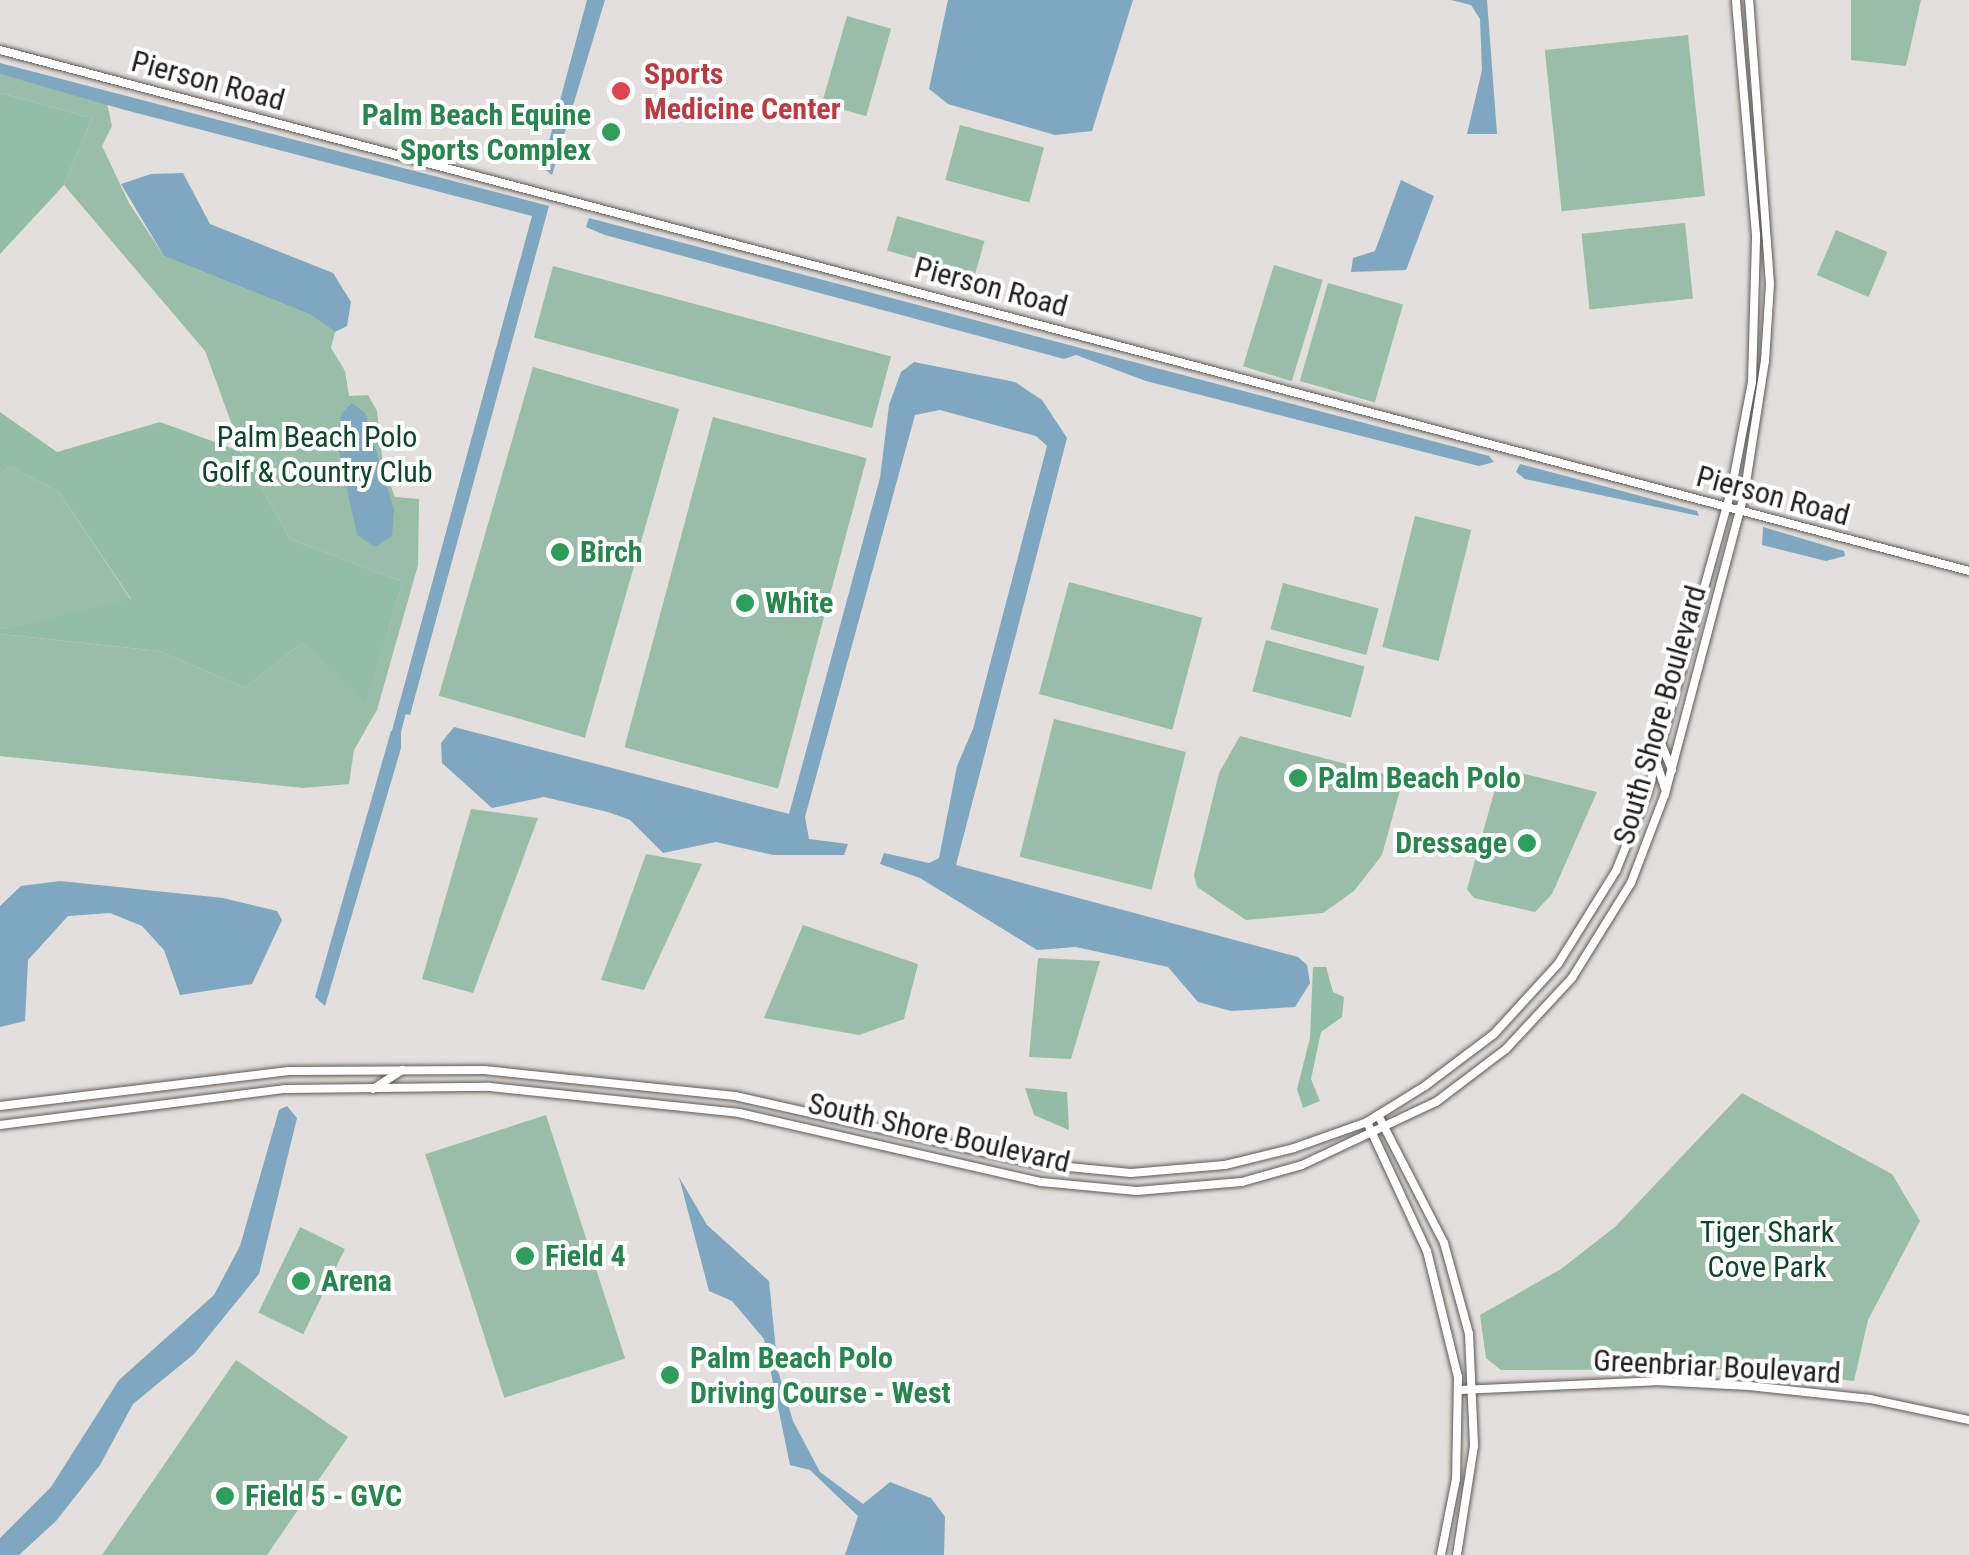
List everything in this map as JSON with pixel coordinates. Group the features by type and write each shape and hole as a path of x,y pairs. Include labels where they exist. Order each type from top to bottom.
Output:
{"street":[{"name":"South Shore Boulevard","path":"0,1106 221,1076 356,1068 561,1074 715,1092 1036,1164 1099,1172 1225,1165 1367,1122 1378,1115 1470,1054 1554,970 1616,871 1656,761 1726,505 1752,382 1756,300 1736,0"},
{"name":"South Shore Boulevard","path":"0,1126 228,1094 378,1087 508,1088 700,1107 839,1132 1041,1182 1104,1190 1242,1182 1372,1137 1482,1070 1572,978 1631,883 1672,770 1740,508 1770,284 1749,0"},
{"name":"Pierson Road","path":"0,50 1969,571"},
{"path":"1661,742 1672,770"},
{"path":"1656,761 1665,794"},
{"path":"356,1068 378,1087 408,1068"},
{"path":"1378,1115 1390,1128 1455,1274 1476,1390 1472,1476 1456,1555"},
{"path":"1367,1122 1432,1265 1460,1390 1456,1478 1440,1555"},
{"name":"Greenbriar Boulevard","path":"1460,1390 1655,1381 1750,1386 1854,1396 1969,1420"}],"green space":[{"path":"1851,0 1921,0 1906,66 1851,60"},
{"path":"847,16 891,29 866,116 822,103"},
{"path":"1688,35 1705,196 1562,211 1545,50"},
{"name":"Palm Beach Polo Golf & Country Club","path":"0,74 107,103 112,126 102,146 129,203 164,256 311,315 335,332 331,348 345,371 349,396 368,395 377,411 383,465 395,497 419,499 418,565 377,710 354,750 349,784 303,788 0,756 0,634 159,651 245,688 302,643 366,703 403,582 290,539 242,452 205,351 64,185 92,118 0,93"},
{"path":"0,93 92,118 64,185 0,254"},
{"path":"960,125 1044,148 1029,203 945,180"},
{"path":"897,216 984,241 975,276 887,251"},
{"path":"1685,223 1693,299 1590,309 1582,234"},
{"path":"1836,230 1888,252 1868,297 1817,275"},
{"path":"1274,265 1323,280 1292,381 1243,366"},
{"path":"553,266 891,357 872,428 534,337"},
{"path":"1328,283 1403,304 1375,403 1300,381"},
{"name":"Birch","path":"533,367 679,409 585,738 439,696"},
{"path":"0,412 57,452 160,422 242,452 290,539 403,582 366,704 302,643 245,688 159,651 0,634 0,629 131,599 59,492 11,467 0,473"},
{"name":"White","path":"713,417 867,458 778,788 624,747"},
{"path":"11,467 59,492 131,600 0,629 0,473"},
{"path":"1415,516 1471,530 1439,661 1382,647"},
{"path":"1069,582 1202,618 1172,730 1039,694"},
{"path":"1283,583 1379,609 1366,655 1271,629"},
{"path":"1266,640 1365,666 1351,718 1252,691"},
{"path":"1054,719 1186,752 1152,890 1020,857"},
{"path":"1240,736 1403,779 1382,855 1354,891 1323,913 1246,920 1197,887 1194,875 1219,773"},
{"name":"Dressage","path":"1501,768 1597,792 1552,894 1535,912 1474,898 1467,889"},
{"path":"471,809 538,818 473,993 422,979"},
{"path":"646,854 702,864 644,990 601,980"},
{"path":"803,925 918,964 904,1019 859,1035 764,1018"},
{"path":"1038,958 1100,961 1071,1059 1029,1057"},
{"path":"1313,967 1326,967 1333,992 1344,997 1342,1017 1321,1032 1311,1079 1320,1101 1303,1108 1297,1089 1310,1038"},
{"path":"1025,1088 1067,1092 1069,1130 1034,1115"},
{"name":"Tiger Shark Cove Park","path":"1742,1093 1892,1174 1920,1221 1868,1320 1854,1381 1751,1369 1501,1370 1486,1358 1480,1315 1561,1269 1615,1227"},
{"name":"Field 4","path":"546,1115 625,1358 504,1398 425,1154"},
{"name":"Arena","path":"300,1227 345,1249 303,1334 258,1312"},
{"name":"Field 5 - GVC","path":"236,1360 348,1437 267,1555 102,1555"}],"water":[{"path":"587,0 605,0 552,175 542,167"},
{"path":"948,0 1133,0 1092,131 1055,135 948,104 929,89"},
{"path":"1451,0 1487,0 1497,134 1467,134 1482,70 1480,19 1471,5"},
{"path":"0,63 549,206 410,715 397,712 532,216 125,110 0,74"},
{"path":"183,173 210,224 333,273 351,302 347,326 335,332 311,315 164,256 121,184 151,174"},
{"path":"1401,180 1434,196 1406,270 1351,272 1353,258 1375,251"},
{"path":"589,218 1489,456 1494,462 1479,466 1146,381 1076,355 1064,359 605,235 586,227"},
{"path":"914,362 1015,382 1042,400 1067,438 956,865 1298,957 1307,965 1310,983 1295,1007 1231,1011 1198,1002 1168,967 1076,947 1037,950 920,878 880,864 884,853 929,863 939,858 957,766 973,729 1047,446 1036,436 940,410 915,415 805,817 809,839 848,844 844,855 773,855 716,842 663,853 630,820 608,812 544,797 492,808 442,763 441,743 454,727 789,814 880,478 889,405 901,372"},
{"path":"352,403 365,413 394,510 392,536 375,547 357,535 337,443 341,414"},
{"path":"1520,464 1697,511 1699,516 1525,479 1516,472"},
{"path":"1763,527 1844,551 1845,556 1826,561 1762,545"},
{"path":"391,731 401,732 401,748 325,1006 315,997"},
{"path":"60,881 223,898 277,911 282,920 252,984 180,995 164,950 142,926 110,913 68,916 28,960 25,1021 0,1027 0,906 21,886"},
{"path":"287,1106 297,1118 259,1274 194,1354 133,1404 100,1465 56,1521 19,1555 0,1555 0,1538 51,1487 119,1380 214,1295 240,1246 279,1110"},
{"path":"679,1177 707,1225 769,1281 778,1371 793,1421 820,1472 863,1504 890,1482 931,1498 945,1517 944,1555 845,1555 858,1516 810,1470 790,1465 764,1339 732,1301 709,1291"}],"waterway":[{"path":"393,742 402,708"}],"place":[{"name":"Sports Medicine Center","path":"621,91"},
{"name":"Palm Beach Equine Sports Complex","path":"611,132"},
{"name":"Birch","path":"560,552"},
{"name":"White","path":"745,603"},
{"name":"Palm Beach Polo","path":"1298,778"},
{"name":"Dressage","path":"1527,843"},
{"name":"Field 4","path":"525,1256"},
{"name":"Arena","path":"301,1281"},
{"name":"Palm Beach Polo Driving Course - West","path":"670,1375"},
{"name":"Field 5 - GVC","path":"225,1496"}]}
